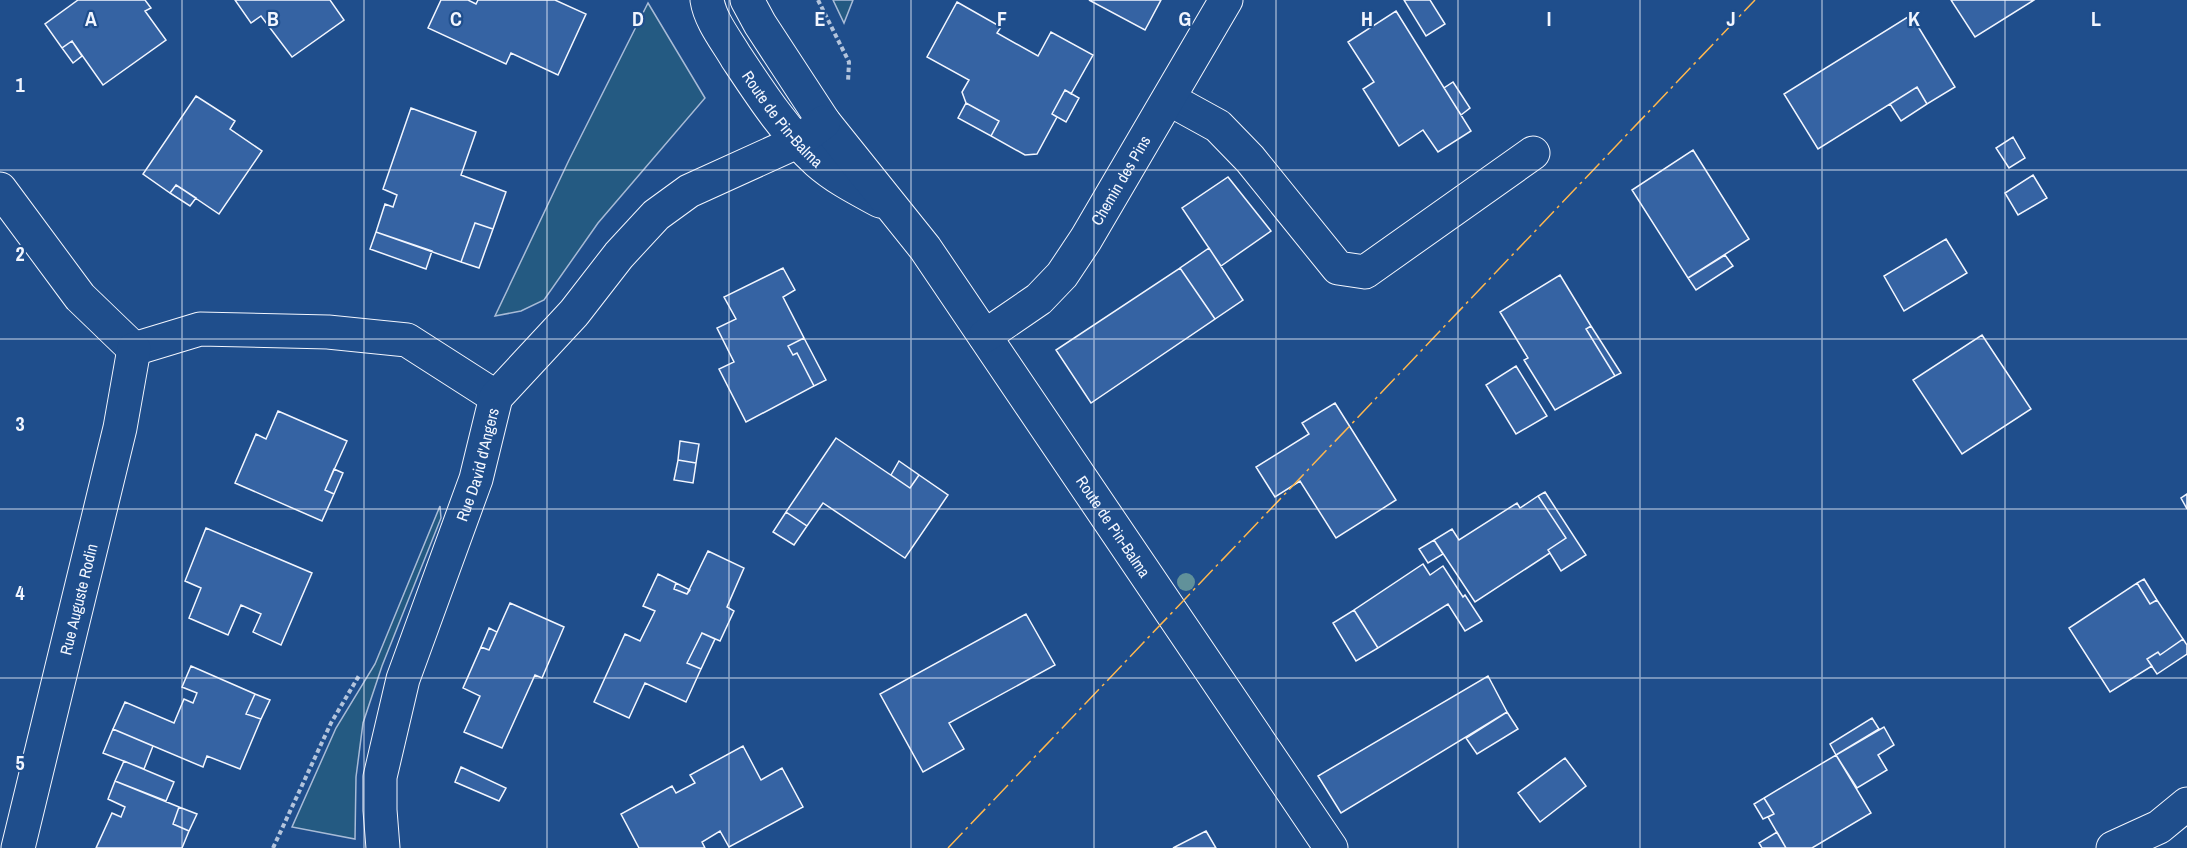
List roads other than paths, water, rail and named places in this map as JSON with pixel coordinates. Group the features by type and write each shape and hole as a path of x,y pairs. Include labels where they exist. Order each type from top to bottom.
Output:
{"street":[{"name":"Route de Pin-Balma","path":"707,0 722,35 733,52 767,104 799,141 818,162 844,182 891,207"},
{"name":"Route de Pin-Balma","path":"747,0 760,24 824,122 908,225 1331,848"},
{"name":"Chemin des Pins","path":"985,336 1039,299 1062,275 1086,239 1226,0"},
{"path":"1169,99 1218,126 1250,159 1338,268 1365,272 1533,153"},
{"name":"Rue David d'Angers","path":"383,848 380,777 403,680 476,479 496,397 574,313 619,255 656,215 689,191 799,141 824,122"},
{"path":"0,189 80,297 134,349 200,329 328,332 407,340 496,397"},
{"name":"Rue Auguste Rodin","path":"18,848 120,428 134,349"},
{"path":"2113,848 2159,827 2187,804"}]}
